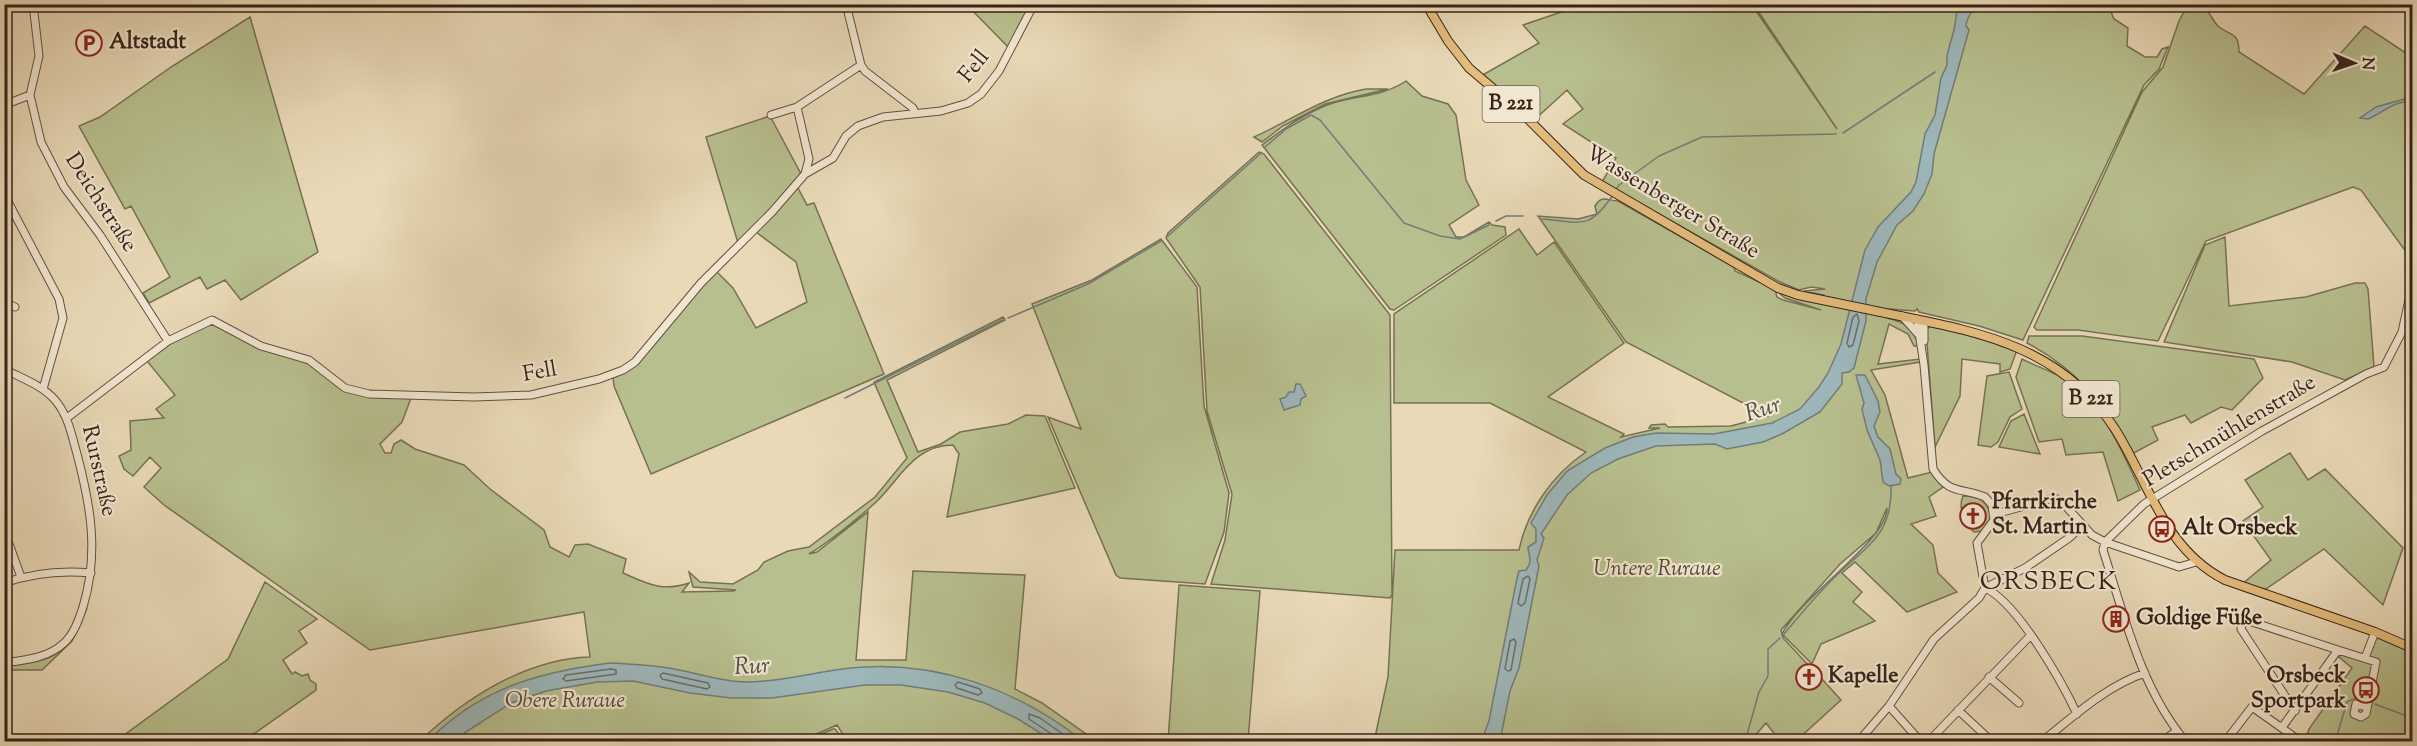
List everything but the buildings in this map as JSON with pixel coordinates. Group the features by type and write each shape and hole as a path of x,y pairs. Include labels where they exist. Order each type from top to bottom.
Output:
{"main road":[{"name":"Wassenberger Straße","path":"1426,4 1448,41 1469,68 1522,113 1576,167 1610,191 1778,288 1897,315"},
{"name":"B 221","path":"1897,315 2008,342 2040,358 2064,374 2108,419 2128,451 2148,502 2196,562 2225,580 2375,632 2412,648"}],"street":[{"name":"Deichstraße","path":"33,4 39,56 30,94 41,142 51,164 168,340"},
{"path":"846,4 861,65 865,71 913,108 915,113"},
{"name":"Fell","path":"168,340 212,320 261,346 316,363 353,392 474,397 531,395 608,376 635,362 693,292 806,174 833,158 846,136 858,126 884,117 941,111 968,103 981,94 999,71 1034,4"},
{"path":"771,115 797,107 861,65"},
{"path":"4,105 26,99 30,94"},
{"path":"797,107 809,159 806,174"},
{"path":"809,159 819,167"},
{"path":"4,194 59,299 63,318 43,389"},
{"name":"Pletschmühlenstraße","path":"2105,542 2148,502 2262,431 2366,374 2384,367 2402,332 2412,286"},
{"path":"4,302 15,307"},
{"path":"1897,315 1919,336"},
{"path":"1920,320 1919,336 1923,352"},
{"path":"1920,320 1934,469 1944,483 1959,492 1985,497 1990,501 1995,514 1991,526 1977,543 1976,552 1985,588"},
{"path":"4,369 43,389 55,400 67,418 168,340"},
{"name":"Rurstraße","path":"4,663 35,658 53,651 65,642 79,617 91,573 93,541 90,504 67,418"},
{"path":"1995,514 2054,498 2061,501 2092,535 2105,542 2179,567 2196,562"},
{"path":"1858,741 1889,706 1934,639 1979,598 1985,588 2018,571 2069,538 2082,526"},
{"path":"4,530 21,578"},
{"path":"2105,542 2103,550 2156,701 2186,741"},
{"path":"4,583 60,570 91,573"},
{"path":"1985,588 1995,592 2058,674 2077,714"},
{"path":"2295,711 2241,629 2240,621 2246,619 2376,662 2377,666 2366,707"},
{"path":"2365,658 2375,632"},
{"path":"1928,741 2030,636"},
{"path":"2279,726 2283,726 2295,711 2337,650"},
{"path":"2041,741 2130,678 2145,673"},
{"path":"1989,678 2019,703"},
{"path":"1889,706 1921,741"},
{"path":"2225,741 2252,707 2300,741"},
{"path":"1958,710 1987,737"},
{"path":"2161,741 2177,731"}],"green space":[{"path":"967,5 1020,5 1026,12 1008,47"},
{"name":"Untere Ruraue","path":"1582,5 1752,5 1837,129 1754,5 2108,5 2114,19 2128,28 2127,46 2145,57 2157,57 2162,49 2168,47 2159,69 2144,85 2023,340 1979,326 1919,312 1917,309 1915,311 1889,309 1887,318 1908,327 1919,346 1914,346 1908,334 1889,324 1878,364 1920,359 1920,362 1871,370 1885,395 1908,478 1932,472 1943,487 1929,497 1936,516 1911,524 1933,545 1938,573 1957,592 1907,612 1855,562 1842,573 1862,592 1853,602 1875,621 1821,644 1812,664 1782,634 1783,638 1811,668 1802,676 1810,687 1821,678 1841,700 1796,741 1780,741 1766,723 1753,738 1756,741 1374,742 1388,677 1395,550 1519,550 1528,521 1543,495 1563,471 1586,452 1490,403 1394,403 1394,314 1519,229 1537,255 1554,242 1624,343 1548,397 1624,434 1621,437 1660,428 1649,428 1651,425 1731,426 1772,415 1766,415 1626,342 1538,216 1578,219 1597,214 1595,206 1600,200 1618,201 1734,267 1735,271 1775,289 1777,297 1783,300 1821,310 1785,298 1779,293 1823,303 1824,295 1804,291 1825,289 1811,287 1799,290 1780,282 1602,182 1616,158 1563,124 1583,109 1567,90 1533,121 1481,76 1539,43 1523,25","holes":["1875,534 1791,620 1782,634 1781,630 1840,564"]},
{"path":"2188,5 2204,7 2219,27 2236,38 2239,52 2304,94 2365,26 2412,57 2412,260 2361,190 2353,187 2206,241 2158,341 2078,330 2037,330 2034,327 2142,92 2163,67 2179,21"},
{"path":"250,17 318,252 241,300 225,280 207,289 200,277 149,303 143,293 170,277 131,206 125,209 79,126 100,117 171,67"},
{"path":"1406,81 1422,96 1448,104 1456,115 1466,180 1479,205 1449,225 1456,237 1464,237 1489,222 1492,225 1505,227 1506,235 1394,310 1390,309 1262,145 1295,122 1330,104 1388,90"},
{"path":"1366,89 1388,89 1325,104 1283,126 1262,142 1254,137 1336,97"},
{"path":"770,116 801,174 760,223 738,243 706,137"},
{"path":"1259,152 1264,154 1390,315 1392,595 1390,598 1211,584 1225,540 1232,494 1207,411 1200,287 1166,238 1168,233"},
{"path":"797,186 807,205 814,203 884,374 651,474 614,386 613,378 630,369 716,271 733,288 756,328 807,302 796,262 756,232"},
{"path":"2225,237 2229,306 2306,297 2355,283 2365,283 2368,289 2374,367 2345,380 2292,362 2164,342 2205,245"},
{"path":"1161,239 1197,287 1204,406 1229,493 1224,532 1205,584 1120,578 1116,575 1048,417 1081,429 1032,304 1092,280"},
{"name":"Obere Ruraue","path":"1003,317 1005,320 887,380 918,452 941,444 960,432 1008,424 1026,415 1045,416 1075,488 947,517 959,454 953,445 939,447 917,458 869,509 809,554 817,552 868,512 856,660 906,660 913,571 1025,575 1015,689 1042,703 1096,741 847,741 837,725 798,742 420,741 477,696 520,673 566,659 590,657 584,612 370,650 164,505 144,487 161,468 150,457 133,476 124,469 119,456 131,450 130,421 164,418 156,409 175,395 147,361 180,337 210,324 220,325 234,333 315,365 339,387 411,398 402,422 380,444 385,453 391,453 394,444 401,440 415,449 464,465 490,489 544,530 550,547 569,557 575,545 588,544 626,559 623,573 655,586 671,587 689,583 682,592 733,591 736,590 693,587 689,572 700,582 733,584 758,570 764,562 788,551 809,547 875,497 907,458 874,382"},
{"path":"1930,326 1963,333 2017,350 2010,369 2000,372 2000,364 1962,359 1960,396 1935,447 1926,331"},
{"path":"2029,336 2082,336 2254,359 2263,378 2232,410 2221,407 2191,423 2185,415 2152,427 2158,440 2132,454 2113,421 2089,390 2060,364 2027,343"},
{"path":"2022,359 2064,379 2090,402 2110,429 2140,490 2118,501 2103,452 2066,455 2062,439 2039,442 2016,377"},
{"path":"2009,372 2022,409 2010,417 1998,442 1991,447 1978,445 1987,376"},
{"path":"2024,414 2040,454 1999,447 2011,421"},
{"path":"2290,453 2308,480 2325,469 2403,548 2383,605 2324,549 2266,589 2242,584 2271,560 2243,521 2263,507 2245,480"},
{"path":"1963,496 1978,498 1988,507 1992,517 1982,531 1974,532 1965,520 1961,505"},
{"path":"265,582 317,619 299,631 307,643 283,660 292,674 295,672 302,676 308,674 310,680 316,684 316,690 244,741 116,741 228,659"},
{"path":"1179,585 1260,591 1248,741 1168,741"},
{"path":"87,608 72,641 42,670 5,670 5,666 40,661 56,654 68,641"},
{"path":"2376,637 2412,653 2412,741 2305,742 2309,729 2352,668 2339,657 2341,654 2367,662"},
{"path":"833,729 845,741 804,741"}],"water":[{"path":"1958,5 1973,5 1966,23 1969,30 1934,154 1932,174 1924,194 1913,211 1897,225 1877,262 1866,299 1866,321 1854,368 1842,373 1842,384 1820,412 1782,434 1763,442 1727,449 1715,444 1656,446 1618,459 1591,473 1567,495 1541,534 1544,538 1537,560 1539,566 1519,668 1510,691 1500,741 1481,742 1489,721 1517,578 1519,571 1526,570 1530,563 1528,547 1536,542 1536,529 1531,523 1547,495 1567,471 1605,448 1633,437 1656,433 1714,434 1772,423 1800,409 1819,387 1841,344 1865,250 1878,227 1911,192 1916,182 1925,134 1935,115 1941,78 1947,65 1947,55"},
{"path":"2412,97 2412,103 2406,102 2389,107 2368,119 2360,118 2376,107"},
{"path":"1856,375 1865,375 1878,401 1880,412 1874,426 1878,437 1890,449 1896,474 1901,479 1900,484 1889,486 1883,482 1880,460 1867,430 1862,409 1864,403"},
{"path":"1296,384 1300,384 1306,396 1301,399 1300,405 1284,410 1280,399 1286,397 1289,392 1294,392"},
{"path":"610,663 658,667 728,681 746,682 882,666 944,673 1003,693 1031,706 1083,741 1053,741 1018,719 985,703 948,692 901,685 865,685 772,698 731,698 690,693 633,681 597,682 546,691 511,703 452,741 428,741 468,708 490,695 535,678"}],"waterway":[{"path":"1843,133 1935,72"},
{"path":"1265,147 1286,129 1311,115 1320,120 1404,223 1440,236 1460,239 1489,225"},
{"path":"1615,191 1619,185 1659,156 1702,137 1836,134"},
{"path":"1168,236 1260,154"},
{"path":"1542,219 1584,222 1597,214 1613,195"},
{"path":"1496,221 1506,216 1523,216"},
{"path":"1008,318 1088,284 1161,241"},
{"path":"845,398 1002,320"},
{"path":"1784,634 1823,589 1876,537 1888,516 1891,485"},
{"path":"1745,742 1759,692 1768,676 1768,649 1780,638"},
{"path":"2335,742 2347,702 2356,698"},
{"path":"2375,704 2412,718"}],"place":[{"name":"Altstadt","path":"89,43"},
{"name":"Pfarrkirche St. Martin","path":"1973,516"},
{"name":"Alt Orsbeck","path":"2162,529"},
{"name":"Goldige Füße","path":"2116,619"},
{"name":"Kapelle","path":"1809,677"},
{"name":"Orsbeck Sportpark","path":"2366,690"}],"district":[{"name":"ORSBECK","path":"2049,582"}],"water label":[{"name":"Rur","path":"1763,410"},
{"name":"Rur","path":"752,667"}]}
